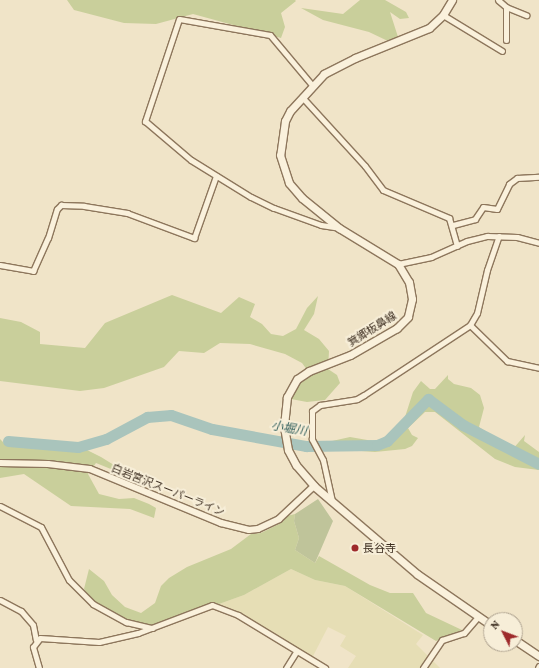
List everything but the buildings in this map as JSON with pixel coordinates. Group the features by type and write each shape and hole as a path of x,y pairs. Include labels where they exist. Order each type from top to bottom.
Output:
{"main road":[{"name":"箕郷板鼻線","path":"452,0 443,14 423,31 346,62 324,74 312,85 290,111 283,128 280,143 281,166 289,183 298,194 339,228 398,264 408,282 412,299 410,313 405,321 350,355 304,373 288,392 284,416 288,450 301,474 417,574 483,619"},
{"path":"523,645 539,656"}],"street":[{"path":"498,0 506,7 526,15"},
{"path":"506,7 506,40"},
{"path":"443,14 502,51"},
{"path":"312,85 270,35 179,18 145,121 179,150 216,176 274,208 321,225 339,228"},
{"path":"302,97 365,166 383,190 449,218 453,225 457,246"},
{"path":"0,265 33,271 48,238 57,209 61,206 84,206 126,213 194,238 216,176"},
{"path":"453,225 475,219 483,207 497,209 509,184 517,178 539,177"},
{"path":"333,503 323,460 310,430 315,407 360,397 470,325 477,313 487,270 499,236"},
{"path":"398,264 431,256 467,241 499,236 517,237 539,243"},
{"path":"470,325 507,360 539,368"},
{"name":"白岩宮沢スーパーライン","path":"0,463 48,464 90,469 221,523 249,530 258,529 279,519 314,486"},
{"path":"0,506 41,527 69,580 92,604 126,622 152,628"},
{"path":"0,600 21,611 33,625 36,640 33,654 39,668"},
{"path":"36,640 44,638 99,642 152,628 212,605 238,615 324,668"},
{"path":"422,668 442,640 464,633 478,616"},
{"path":"286,668 296,652"}],"shaded area":[{"path":"291,569 315,580 345,586 423,635 416,644 440,668 348,668 356,656 340,646 346,636 328,627 312,658 240,613 219,604 244,595"}],"green space":[{"path":"67,0 296,1 281,13 285,27 281,38 193,14 156,24 124,23 74,10"},
{"path":"360,0 385,0 406,12 409,18 400,19 390,12 398,37 390,42 369,32 323,20 301,8 343,14"},
{"path":"172,295 221,313 239,297 255,304 250,317 262,324 271,334 283,336 296,329 307,308 318,296 314,314 304,330 319,339 329,351 328,369 337,375 340,383 325,400 307,402 291,399 299,384 310,374 302,363 285,354 250,344 220,343 204,353 179,351 164,367 104,388 80,391 0,381 0,318 21,322 40,332 40,344 85,348 105,323"},
{"path":"448,375 448,379 454,384 471,388 480,395 484,408 479,427 512,450 525,435 524,441 539,452 539,470 515,467 495,459 435,412 425,412 408,428 412,435 418,438 412,446 405,449 375,452 334,449 328,446 332,441 350,437 373,441 385,439 405,417 413,392 421,381 430,389 435,389"},
{"path":"0,439 5,444 87,450 101,457 138,480 96,463 88,474 99,494 119,499 134,498 149,504 156,508 154,518 130,509 71,506 24,474 0,478"},
{"path":"318,499 333,521 315,563 295,550 299,538 294,521 295,514"},
{"path":"295,514 294,521 299,538 295,550 315,563 319,556 370,585 390,593 413,593 426,613 462,630 436,641 345,586 315,580 291,569 244,595 219,604 212,603 152,625 128,620 110,612 94,602 84,589 89,569 104,581 112,595 125,607 141,613 155,603 161,586 169,578 187,567 231,549 251,534 261,533 279,524 287,516"}],"waterway":[{"name":"小堀川","path":"8,441 78,447 106,439 147,417 171,415 212,429 306,446 377,445 387,441 428,399 463,425 539,464"}],"place":[{"name":"長谷寺","path":"355,548"}]}
